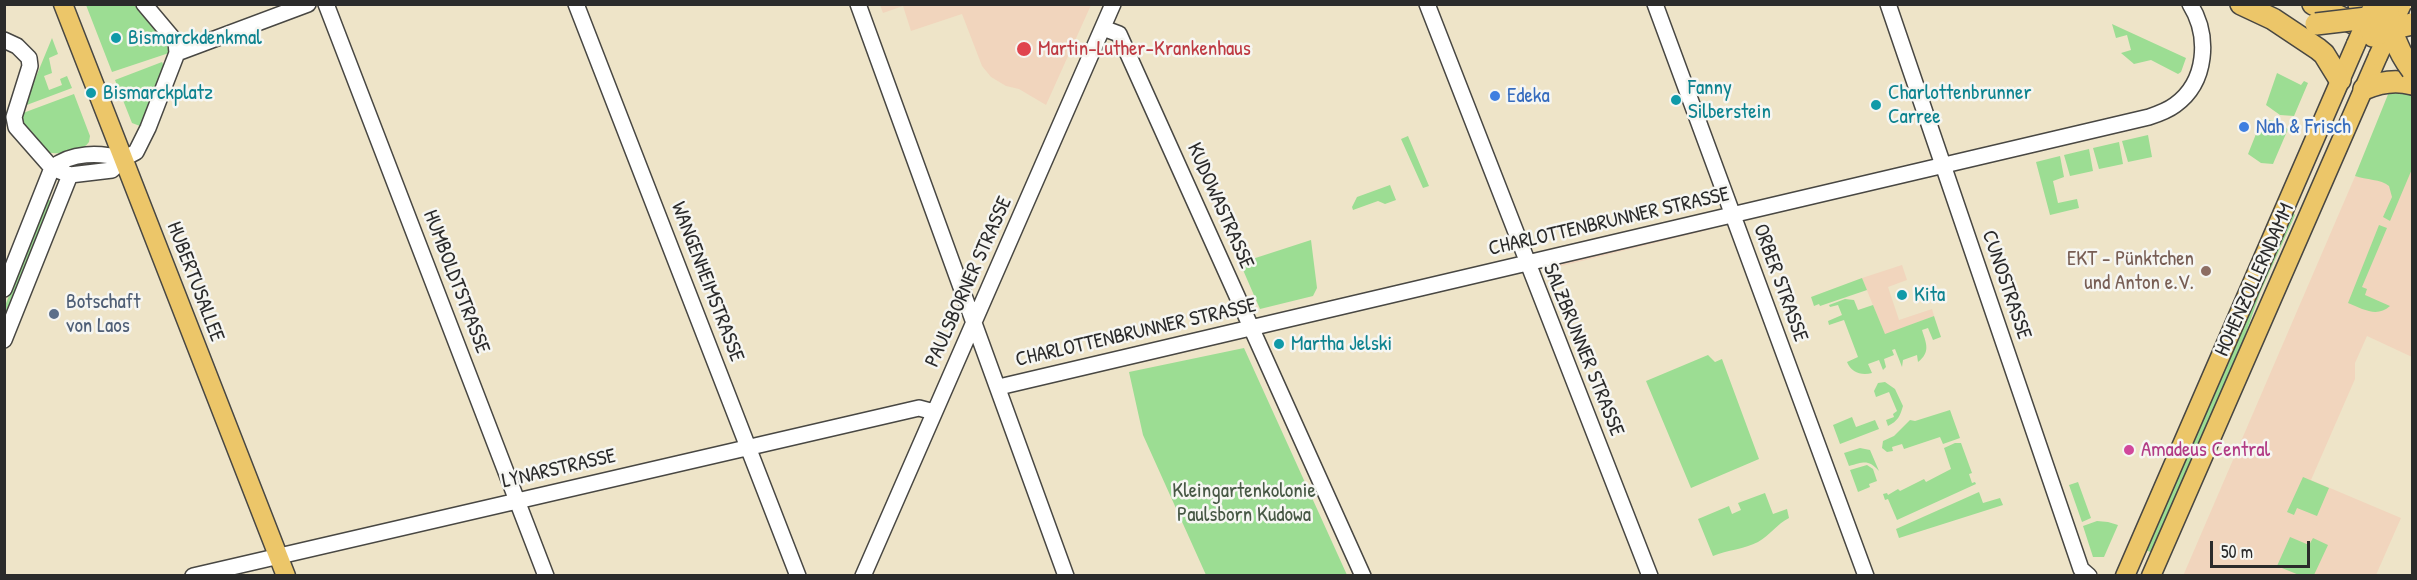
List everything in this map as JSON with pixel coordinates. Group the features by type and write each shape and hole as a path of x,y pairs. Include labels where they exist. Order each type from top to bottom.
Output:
{"highway":[{"path":"2241,4 2273,19 2324,54 2340,80"},
{"path":"2371,24 2386,4"},
{"path":"2273,19 2315,14 2371,24 2412,24"},
{"path":"2315,14 2412,51"},
{"path":"2371,24 2412,24"},
{"path":"2371,24 2396,45 2412,70"},
{"path":"2364,89 2378,82 2403,81 2412,84"}],"main road":[{"name":"HUBERTUSALLEE","path":"63,4 286,576"},
{"name":"HOHENZOLLERNDAMM","path":"2125,576 2340,80 2371,24 2402,4"},
{"name":"HOHENZOLLERNDAMM","path":"2151,576 2364,89 2371,24"}],"street":[{"path":"11,43 29,58 30,66 10,115 16,126 51,168 70,175 112,170 123,159 136,152 148,128 177,53 176,42 144,4"},
{"path":"177,53 308,4"},
{"name":"HUMBOLDTSTRASSE","path":"326,4 546,576"},
{"name":"WANGENHEIMSTRASSE","path":"576,4 798,576"},
{"path":"858,4 1066,576"},
{"name":"PAULSBORNER STRASSE","path":"863,576 1113,4"},
{"name":"SALZBRUNNER STRASSE","path":"1427,4 1650,576"},
{"name":"ORBER STRASSE","path":"1655,4 1866,576"},
{"name":"CUNOSTRASSE","path":"1888,4 2080,569 2089,576"},
{"name":"CHARLOTTENBRUNNER STRASSE","path":"999,387 2149,117 2173,106 2191,88 2202,60 2203,47 2200,28 2190,4"},
{"name":"KUDOWASTRASSE","path":"1103,27 1119,34 1363,576"},
{"path":"4,289 51,168 60,161 95,154 106,153 123,159"},
{"path":"4,340 70,175"},
{"name":"LYNARSTRASSE","path":"193,576 919,408 934,412"}],"shaded area":[{"name":"Martin-Luther-Krankenhaus","path":"880,4 1091,5 1046,105 1019,89 1006,86 991,77 982,66 962,14 911,31 903,6 883,13"},
{"path":"2378,123 2412,138 2412,357 2367,336 2355,363 2355,379 2311,480 2401,518 2376,575 2183,576"},
{"path":"1708,212 1712,229 1549,269 1544,250"},
{"path":"1902,265 1907,280 1888,287 1899,320 1932,309 1934,316 1885,335 1862,278"}],"green space":[{"path":"86,5 134,5 166,41 169,53 112,72"},
{"path":"2112,24 2186,58 2181,72 2178,74 2151,60 2134,64 2121,53 2131,50 2127,35 2116,38"},
{"path":"52,38 58,54 49,58 52,73 44,76 49,90 62,85 60,79 67,76 72,88 24,106"},
{"path":"162,62 164,66 140,126 132,123 115,80"},
{"path":"2277,73 2301,85 2304,81 2308,83 2294,116 2280,115 2266,105"},
{"path":"2391,87 2412,94 2412,169 2390,221 2383,217 2392,197 2389,186 2382,182 2355,176"},
{"path":"74,94 90,136 89,142 81,149 70,152 47,152 22,123 23,113"},
{"path":"2262,119 2276,121 2288,129 2273,164 2261,163 2248,154"},
{"path":"2148,135 2152,157 2128,162 2122,141"},
{"path":"1408,136 1429,186 1423,188 1401,139"},
{"path":"2119,142 2123,164 2099,169 2093,148"},
{"path":"2089,149 2093,171 2070,176 2064,155"},
{"path":"2060,156 2064,177 2053,181 2058,203 2077,199 2079,208 2050,215 2036,162"},
{"path":"1390,185 1396,200 1385,204 1378,201 1353,210 1352,207 1357,197"},
{"path":"46,199 52,201 5,325 5,306"},
{"path":"2291,211 2295,215 2260,293 2235,364 2153,553 2143,549"},
{"path":"2379,225 2387,228 2362,287 2367,289 2365,295 2390,306 2385,310 2375,312 2348,303"},
{"path":"1311,240 1317,288 1313,296 1260,309 1240,263"},
{"path":"1862,278 1867,290 1814,306 1811,297"},
{"path":"1845,299 1854,300 1858,310 1873,305 1885,334 1934,316 1941,337 1933,340 1928,328 1922,330 1926,351 1918,362 1917,355 1903,360 1902,367 1895,349 1892,350 1894,355 1884,359 1886,367 1883,370 1879,360 1868,364 1872,373 1857,372 1847,362 1858,357 1844,320 1829,325 1828,321 1842,315 1838,305 1830,307 1829,305"},
{"name":"Kleingartenkolonie Paulsborn Kudowa","path":"1244,348 1347,575 1206,575 1143,435 1129,372"},
{"path":"1708,355 1715,362 1722,359 1759,459 1691,488 1646,381"},
{"path":"1885,382 1895,389 1903,406 1898,418 1888,426 1886,420 1894,417 1893,414 1897,411 1889,392 1876,397 1874,391 1878,383"},
{"path":"1950,410 1960,438 1943,444 1940,437 1904,449 1902,444 1892,447 1893,451 1887,452 1882,448 1883,441 1894,436 1910,420 1915,421"},
{"path":"1852,417 1856,427 1875,420 1879,429 1840,444 1833,425"},
{"path":"1961,443 1972,473 1969,474 1972,483 1976,484 1897,520 1888,499 1885,500 1883,494 1888,495 1898,489 1900,491 1924,479 1926,482 1951,469 1944,448"},
{"path":"1860,448 1870,450 1879,471 1866,462 1849,466 1844,453"},
{"path":"1867,465 1873,469 1877,481 1858,492 1850,470"},
{"path":"2303,477 2329,488 2317,516 2297,508 2294,515 2287,512"},
{"path":"2078,482 2091,518 2082,522 2069,485"},
{"path":"1979,492 1983,503 2000,498 2003,505 1899,538 1896,529"},
{"path":"1765,493 1773,514 1787,509 1789,518 1758,542 1713,556 1698,519 1729,506 1732,514 1741,510 1738,503"},
{"path":"2097,521 2118,525 2104,557 2093,557 2083,526"},
{"path":"2290,537 2309,545 2313,538 2328,545 2314,575 2299,575 2277,566"}],"place":[{"name":"Bismarckdenkmal","path":"116,38"},
{"name":"Martin-Luther-Krankenhaus","path":"1024,49"},
{"name":"Bismarckplatz","path":"91,93"},
{"name":"Edeka","path":"1495,96"},
{"name":"Fanny Silberstein","path":"1676,100"},
{"name":"Charlottenbrunner Carree","path":"1876,105"},
{"name":"Nah & Frisch","path":"2244,127"},
{"name":"EKT - Pünktchen und Anton e.V.","path":"2206,271"},
{"name":"Kita","path":"1902,295"},
{"name":"Botschaft von Laos","path":"54,314"},
{"name":"Martha Jelski","path":"1279,344"},
{"name":"Amadeus Central","path":"2129,450"}]}
